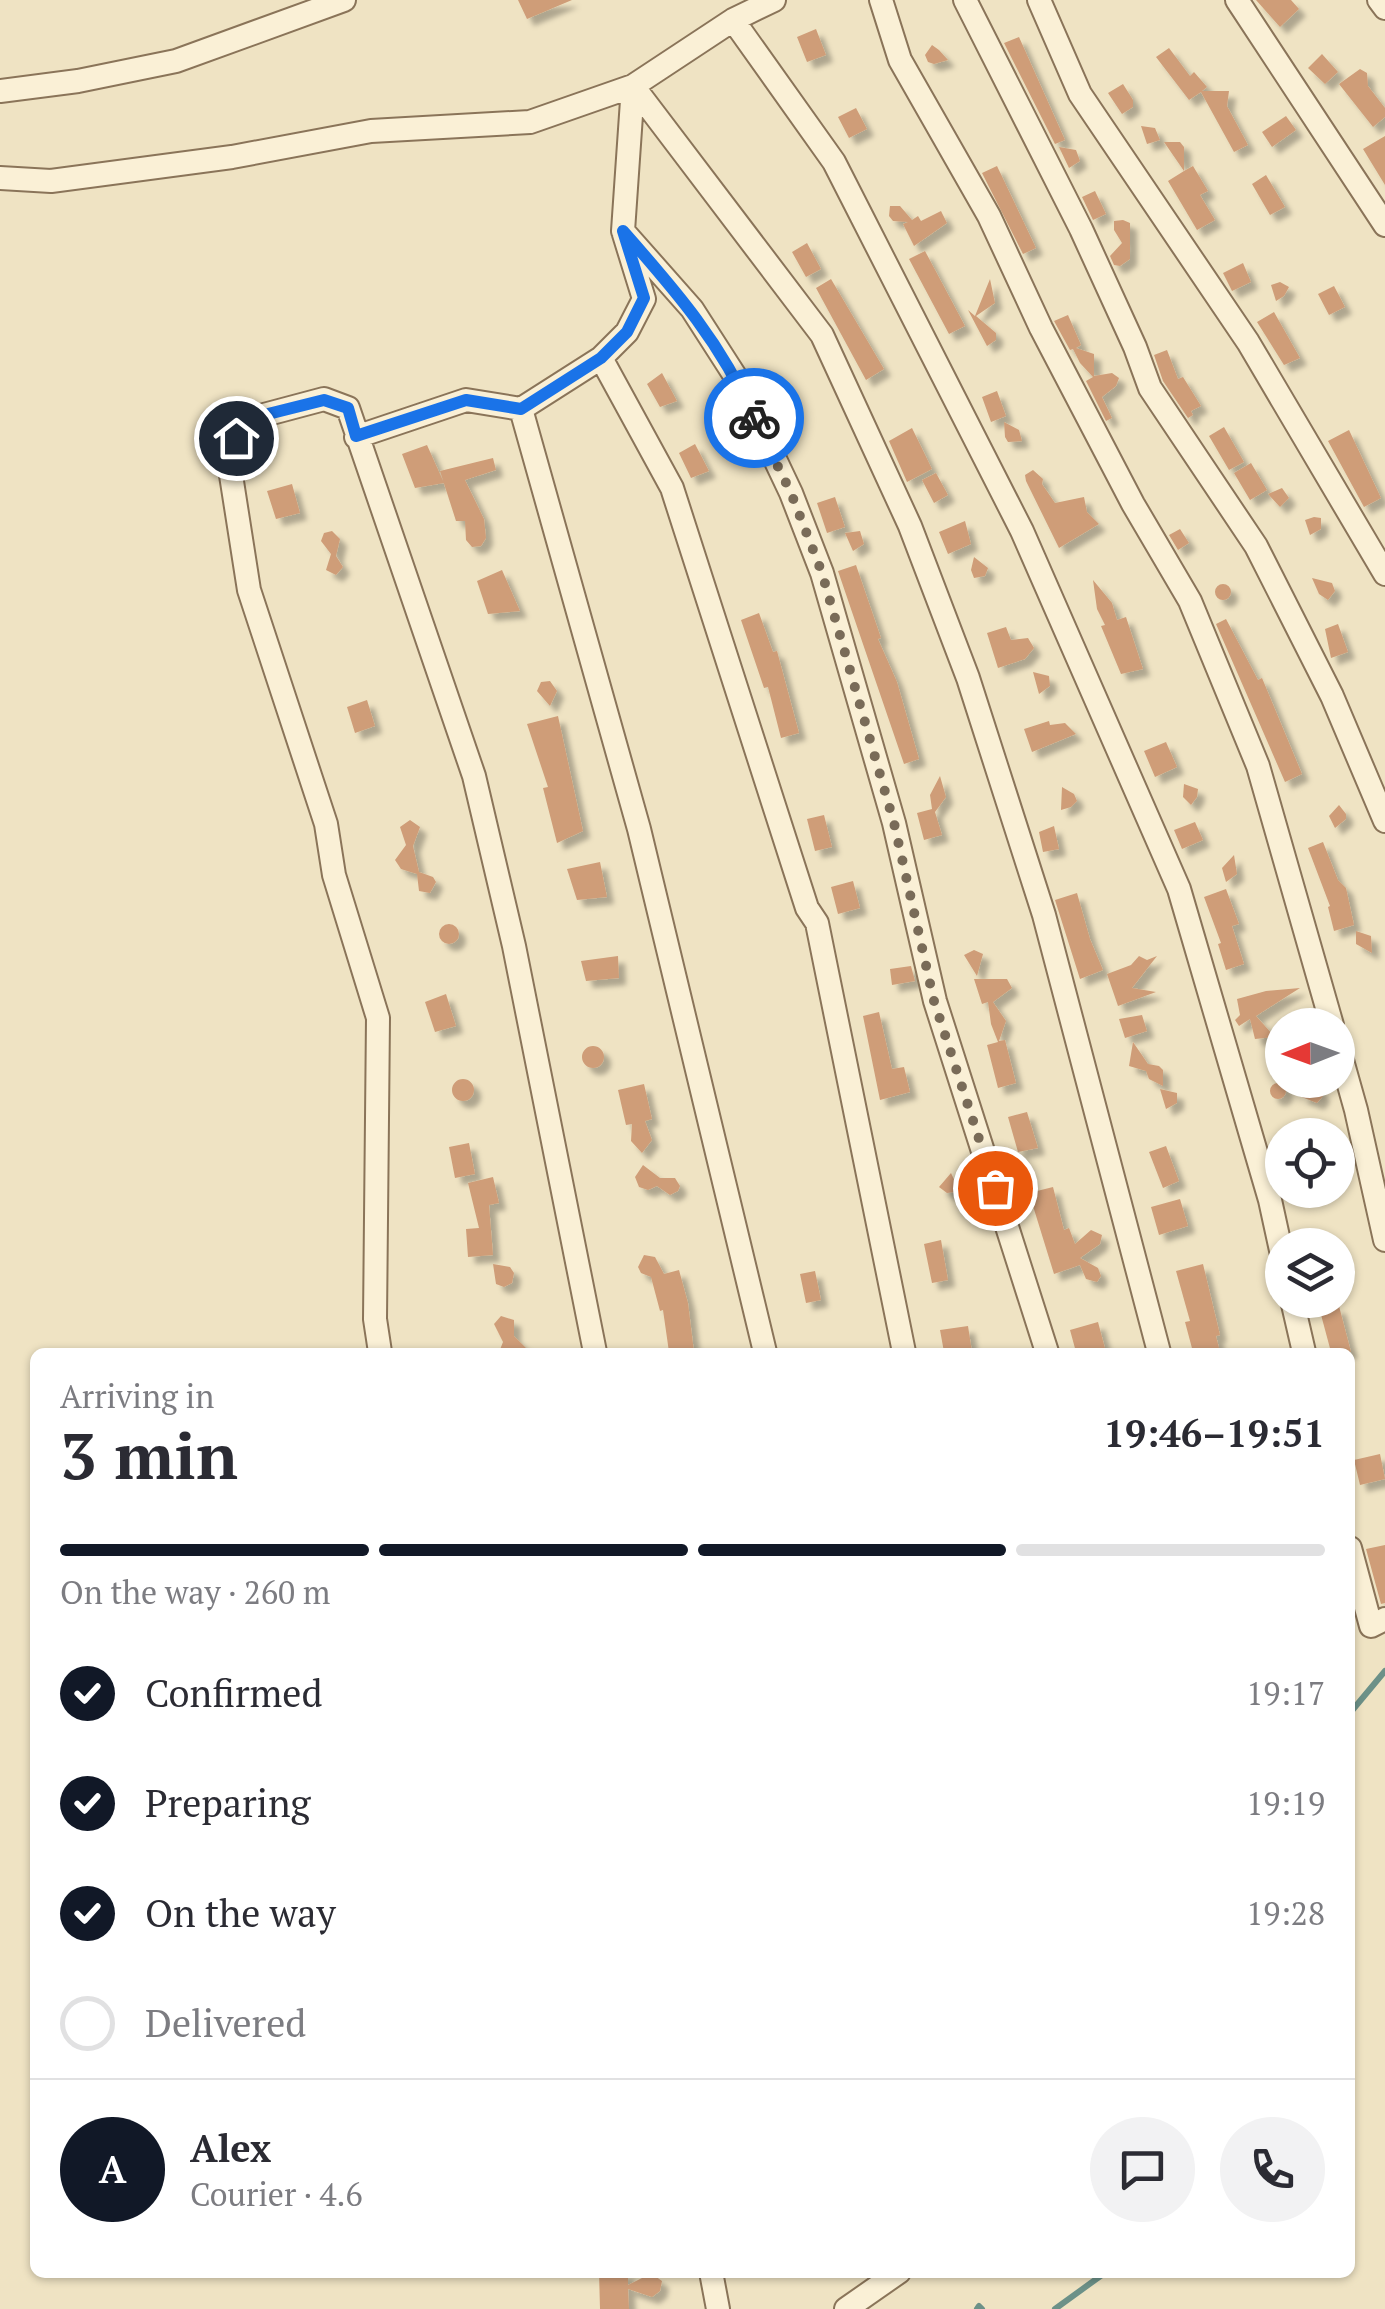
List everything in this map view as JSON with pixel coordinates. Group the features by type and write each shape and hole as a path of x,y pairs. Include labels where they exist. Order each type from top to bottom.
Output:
{"street":[{"path":"0,91 78,81 176,61 344,0"},
{"path":"0,178 51,180 232,157 371,131 530,122 633,86 733,20 774,0"},
{"path":"881,0 900,60 990,216 1041,328 1132,504 1190,601 1258,766 1327,1008"},
{"path":"965,0 1081,228 1150,388 1256,546 1332,696 1385,820"},
{"path":"1039,0 1080,94 1248,342 1385,574"},
{"path":"1237,0 1385,225"},
{"path":"1379,0 1385,8"},
{"path":"733,20 834,162 1022,531 1179,889 1276,1228"},
{"path":"356,436 466,400 521,409 601,358 627,332 644,298 623,231 633,86"},
{"path":"633,86 822,335 910,526 968,678 1044,915 1158,1348"},
{"path":"623,231 692,308 738,379 791,493 822,573 894,823 934,1001 1046,1348"},
{"path":"601,358 672,488 807,908 817,923 903,1348"},
{"path":"380,1348 376,1319 378,1018 334,875 326,824 249,590 228,456 236,438 264,415 324,400 348,408 474,776 514,946 594,1348"},
{"path":"521,409 639,829 765,1348"},
{"path":"1353,1098 1385,1240"},
{"path":"1296,1318 1303,1348"},
{"path":"1355,1566 1372,1626 1385,1619"},
{"path":"712,2278 718,2309"},
{"path":"846,2309 890,2278"}],"building":[{"path":"518,0 572,0 527,19"},
{"path":"1256,0 1291,0 1299,9 1280,27"},
{"path":"816,29 826,55 807,62 797,37"},
{"path":"1019,37 1065,140 1055,144 1004,43"},
{"path":"932,45 948,60 928,62 925,55"},
{"path":"1169,48 1190,76 1194,72 1207,87 1202,91 1229,91 1227,106 1248,145 1234,152 1201,92 1189,100 1156,57"},
{"path":"1322,54 1338,72 1325,84 1308,68"},
{"path":"1360,69 1367,73 1368,86 1385,108 1385,117 1373,127 1339,84"},
{"path":"1123,84 1133,107 1122,114 1108,93"},
{"path":"856,108 867,129 849,138 838,117"},
{"path":"1286,116 1296,130 1272,147 1262,132"},
{"path":"1141,126 1155,128 1160,140 1147,144"},
{"path":"1385,136 1385,185 1363,149"},
{"path":"1164,142 1180,142 1184,147 1184,171"},
{"path":"1059,147 1076,150 1080,161 1069,168"},
{"path":"997,166 1036,248 1023,254 982,173"},
{"path":"1193,166 1208,191 1200,195 1215,220 1197,230 1168,181"},
{"path":"1266,175 1285,207 1270,215 1252,184"},
{"path":"1095,191 1106,214 1093,220 1082,197"},
{"path":"890,206 900,206 912,220 918,216 921,221 941,211 947,223 914,246 903,224 908,222 893,221"},
{"path":"1114,221 1130,223 1130,259 1120,266 1114,265 1110,256 1122,243 1114,230"},
{"path":"807,243 821,269 806,277 792,252"},
{"path":"925,251 965,326 949,334 909,259"},
{"path":"1243,263 1251,282 1232,291 1223,273"},
{"path":"831,279 884,369 866,380 816,288"},
{"path":"990,279 995,303 976,316 996,333 996,340 987,346 968,310 975,316"},
{"path":"1280,282 1289,287 1276,301 1271,285"},
{"path":"1334,286 1345,307 1329,315 1318,294"},
{"path":"1274,312 1300,358 1284,365 1257,322"},
{"path":"1068,315 1081,345 1076,348 1094,354 1094,376 1112,373 1119,378 1116,386 1102,397 1112,418 1106,421 1086,381 1093,377 1070,350 1054,321"},
{"path":"1167,350 1178,379 1183,377 1201,406 1191,411 1193,415 1188,418 1163,381 1154,355"},
{"path":"662,373 677,401 660,407 647,384"},
{"path":"997,391 1006,416 991,422 982,397"},
{"path":"1004,422 1019,430 1022,441 1008,442"},
{"path":"1224,427 1244,462 1229,470 1209,436"},
{"path":"912,428 932,469 907,482 889,441"},
{"path":"1349,430 1381,498 1364,507 1328,441"},
{"path":"695,444 709,471 691,478 679,453"},
{"path":"427,445 444,483 415,488 402,454"},
{"path":"493,458 496,470 465,480 484,519 486,538 481,546 472,547 466,540 465,521 456,521 440,471"},
{"path":"1251,463 1267,490 1250,500 1234,473"},
{"path":"1033,470 1043,479 1042,484 1055,503 1084,497 1087,512 1099,524 1059,548 1026,481 1025,475"},
{"path":"936,473 948,495 934,503 922,480"},
{"path":"292,484 300,513 276,519 267,491"},
{"path":"1282,488 1289,498 1280,507 1268,494"},
{"path":"835,497 845,527 827,533 817,503"},
{"path":"1321,518 1321,529 1310,535 1305,520"},
{"path":"965,521 971,544 948,554 939,532"},
{"path":"1180,529 1189,543 1178,550 1169,535"},
{"path":"332,531 340,539 336,556 343,567 336,575 326,570 331,554 321,541 324,533"},
{"path":"860,531 864,544 853,551 845,533"},
{"path":"974,557 988,568 985,576 974,578"},
{"path":"856,565 919,759 904,764 838,571"},
{"path":"502,570 520,611 488,614 477,581"},
{"path":"1312,578 1332,583 1335,591 1328,600 1319,594"},
{"path":"1093,580 1112,603 1117,620 1126,617 1143,669 1121,674 1101,626 1105,625 1097,609"},
{"path":"1223,584 1231,592 1223,600 1215,592"},
{"path":"759,613 773,652 777,651 799,733 781,738 768,687 764,688 741,620"},
{"path":"1226,619 1258,680 1262,678 1302,774 1285,782 1216,624"},
{"path":"1338,624 1348,652 1331,658 1325,629"},
{"path":"1006,627 1011,640 1028,638 1034,648 1025,659 998,668 987,633"},
{"path":"1033,672 1049,676 1050,686 1039,694"},
{"path":"550,681 557,691 550,706 537,691 541,682"},
{"path":"367,700 375,726 355,733 347,707"},
{"path":"558,716 583,831 557,843 543,788 548,787 527,724"},
{"path":"1049,721 1050,725 1065,723 1076,734 1032,752 1024,729"},
{"path":"1166,742 1177,767 1155,777 1144,751"},
{"path":"940,776 946,797 935,812 942,835 924,840 917,813 932,809 930,795"},
{"path":"1184,784 1198,789 1191,805 1183,797"},
{"path":"1062,787 1074,794 1077,801 1061,810"},
{"path":"1339,805 1346,819 1335,828 1329,816"},
{"path":"824,815 832,847 815,851 807,819"},
{"path":"410,820 420,827 413,846 419,872 436,882 430,893 419,891 417,874 401,869 395,860 406,845 400,827"},
{"path":"1195,822 1203,840 1182,849 1174,830"},
{"path":"1054,826 1059,849 1043,852 1039,832"},
{"path":"1323,842 1338,880 1346,888 1354,925 1334,931 1330,906 1308,848"},
{"path":"1234,855 1237,874 1226,882 1222,868"},
{"path":"600,862 607,897 577,900 567,869"},
{"path":"853,881 860,908 838,914 831,887"},
{"path":"1226,889 1239,924 1232,926 1244,964 1226,970 1218,944 1221,943 1204,897"},
{"path":"1077,893 1103,970 1080,979 1055,900"},
{"path":"449,924 459,934 449,944 439,934"},
{"path":"1356,931 1371,936 1372,953 1356,944"},
{"path":"974,950 983,954 977,976 964,955"},
{"path":"618,956 619,978 586,981 581,961"},
{"path":"1139,956 1147,960 1157,956 1132,988 1156,992 1118,1006 1107,974 1131,965"},
{"path":"911,966 915,981 892,985 890,969"},
{"path":"974,979 1007,979 1012,988 993,1002 1006,1021 999,1041 1005,1040 1016,1083 998,1088 987,1045 998,1042 988,1002 982,1004"},
{"path":"1300,988 1256,1016 1265,1026 1265,1038 1255,1039 1250,1019 1239,1026 1235,1020 1240,1015 1237,999"},
{"path":"446,994 456,1026 435,1032 425,1002"},
{"path":"879,1012 892,1069 904,1067 910,1092 880,1100 863,1016"},
{"path":"1142,1015 1147,1031 1125,1038 1119,1019"},
{"path":"1133,1042 1148,1064 1163,1070 1163,1086 1149,1079 1146,1071 1129,1066"},
{"path":"593,1046 601,1049 601,1065 593,1068 585,1065 582,1057 585,1049"},
{"path":"463,1079 471,1082 471,1098 463,1101 455,1098 452,1090 455,1082"},
{"path":"644,1084 652,1119 645,1121 652,1140 642,1153 631,1141 632,1124 626,1125 618,1090"},
{"path":"1160,1089 1177,1093 1177,1103 1166,1109"},
{"path":"1027,1112 1038,1148 1018,1152 1008,1117"},
{"path":"469,1143 475,1174 455,1178 449,1147"},
{"path":"1166,1146 1179,1181 1163,1188 1149,1152"},
{"path":"643,1165 660,1178 675,1178 680,1186 678,1191 670,1195 657,1186 648,1190 639,1187 635,1177"},
{"path":"951,1173 957,1186 955,1192 947,1193 939,1187"},
{"path":"493,1177 499,1203 489,1205 493,1255 468,1257 466,1229 479,1228 468,1183"},
{"path":"1053,1187 1064,1230 1069,1228 1075,1244 1091,1230 1102,1235 1100,1244 1080,1258 1098,1268 1101,1276 1097,1282 1086,1279 1080,1265 1054,1274 1029,1193"},
{"path":"1180,1199 1188,1226 1159,1235 1151,1207"},
{"path":"941,1240 948,1280 932,1283 924,1244"},
{"path":"644,1255 655,1257 664,1274 679,1270 694,1348 668,1348 663,1310 660,1311 651,1277 638,1267"},
{"path":"493,1264 510,1267 514,1273 512,1283 504,1287 496,1284"},
{"path":"1203,1264 1220,1335 1216,1336 1219,1348 1192,1348 1185,1322 1190,1321 1176,1271"},
{"path":"815,1271 821,1300 806,1303 800,1274"},
{"path":"501,1316 514,1320 514,1336 526,1348 501,1348 503,1342 494,1324"},
{"path":"1322,1318 1342,1318 1350,1348 1330,1348"},
{"path":"1098,1322 1105,1348 1075,1348 1070,1330"},
{"path":"968,1326 971,1348 943,1348 940,1330"},
{"path":"1380,1454 1385,1479 1360,1485 1355,1460"},
{"path":"1385,1545 1385,1603 1381,1604 1366,1549"},
{"path":"599,2278 628,2278 628,2285 642,2278 662,2281 660,2291 652,2297 628,2289 629,2309 600,2309"}],"waterway":[{"path":"1355,1707 1385,1671"},
{"path":"1055,2309 1098,2278"},
{"path":"977,2309 982,2309"}],"way so far":[{"path":"754,418 791,493 822,573 894,823 934,1001 995,1188"}],"route":[{"path":"236,438 264,415 324,400 348,408 356,436 466,400 521,409 601,358 627,332 644,298 623,231 692,308 738,379 754,418"}]}
